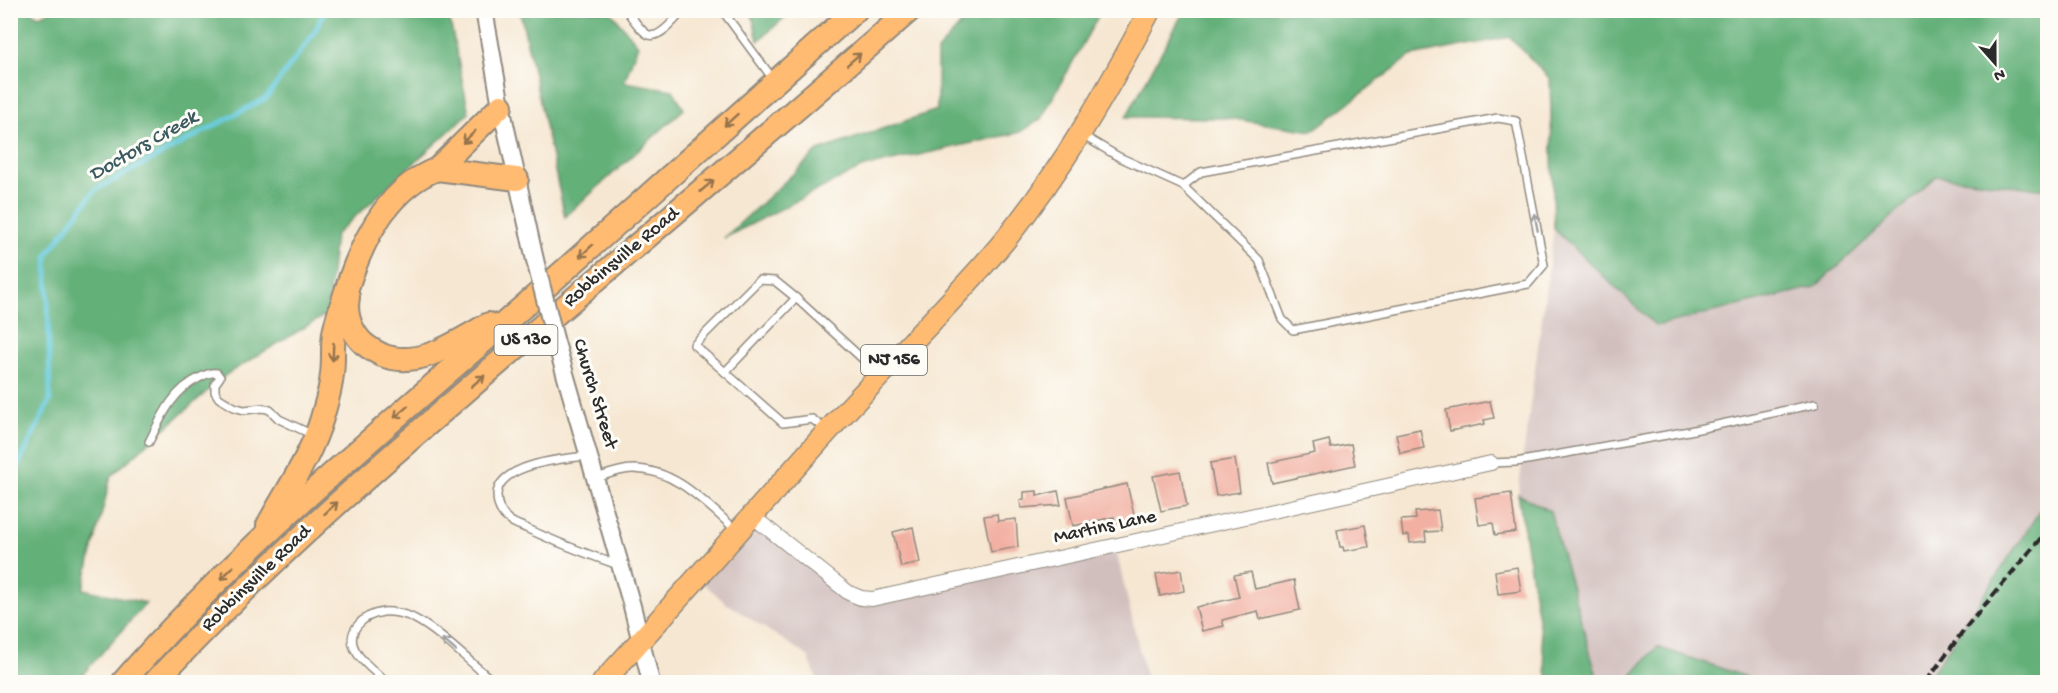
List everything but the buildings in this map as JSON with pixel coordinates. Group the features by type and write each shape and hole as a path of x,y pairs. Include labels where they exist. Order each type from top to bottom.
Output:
{"highway":[{"name":"Robbinsville Road","path":"123,682 188,612 259,542 386,425 525,305 856,10"},
{"name":"Robbinsville Road","path":"155,682 249,585 344,497 910,10"},
{"path":"437,169 501,106"},
{"path":"517,179 437,169 425,173 406,187 387,206 368,235 359,251 347,303 348,317 353,331 362,343 372,351 405,360 421,358 438,351 525,305"},
{"path":"259,542 315,436 330,388 334,334 342,299 352,275"}],"main road":[{"name":"NJ 156","path":"603,682 828,431 1006,238 1080,134 1119,70 1150,10"}],"street":[{"name":"Church Street","path":"484,10 501,106 535,260 555,339 597,478 651,682"},
{"name":"Martins Lane","path":"752,516 849,593 861,598 872,599 1491,463"}],"lane":[{"path":"626,10 648,35 654,36 663,31 683,10"},
{"path":"722,10 775,81"},
{"path":"1080,134 1119,157 1184,186 1258,260 1282,318 1293,330 1527,284 1544,265 1516,121 1498,118 1201,172 1184,186"},
{"path":"828,431 812,419 783,423 694,345 759,280 775,281 880,375"},
{"path":"725,372 796,298"},
{"path":"149,442 173,396 196,379 213,372 220,377 215,384 215,392 219,398 244,410 263,408 270,410 279,419 315,436"},
{"path":"1491,463 1516,462 1677,434 1815,404"},
{"path":"590,455 551,461 518,471 505,479 497,490 497,501 500,511 509,521 558,543 621,566"},
{"path":"597,478 631,469 650,470 684,485 738,532"},
{"path":"387,682 356,653 352,639 355,627 367,618 391,611 408,615 426,626 494,682"}],"shaded area":[{"path":"1937,176 2047,190 2047,500 1926,682 1762,682 1657,647 1626,682 1597,678 1550,511 1518,494 1554,229 1656,326 1815,287"},
{"path":"752,516 861,598 1115,546 1147,682 818,682 808,656 726,603 697,578"}],"green space":[{"path":"53,10 448,11 469,113 335,235 327,314 227,374 111,476 83,589 146,603 76,682 11,682 10,11 30,11 39,16"},
{"path":"751,10 792,10 792,11 758,41"},
{"path":"520,11 610,11 638,45 624,82 673,90 684,109 565,217"},
{"path":"973,11 1101,11 1041,119 1021,132 861,168 724,238 818,151 937,110 937,51"},
{"path":"1184,11 2047,11 2047,190 1937,176 1815,287 1656,326 1554,229 1550,79 1510,37 1411,56 1312,131 1227,118 1126,117"},
{"path":"1518,494 1550,511 1597,677 1614,682 1548,682"},
{"path":"2047,500 2047,682 1926,682"},
{"path":"1657,647 1762,682 1626,682"}],"waterway":[{"name":"Doctors Creek","path":"10,482 50,400 47,255 95,190 266,98 314,33 325,10"}],"railway":[{"path":"1926,682 1964,630 2048,530"}]}
